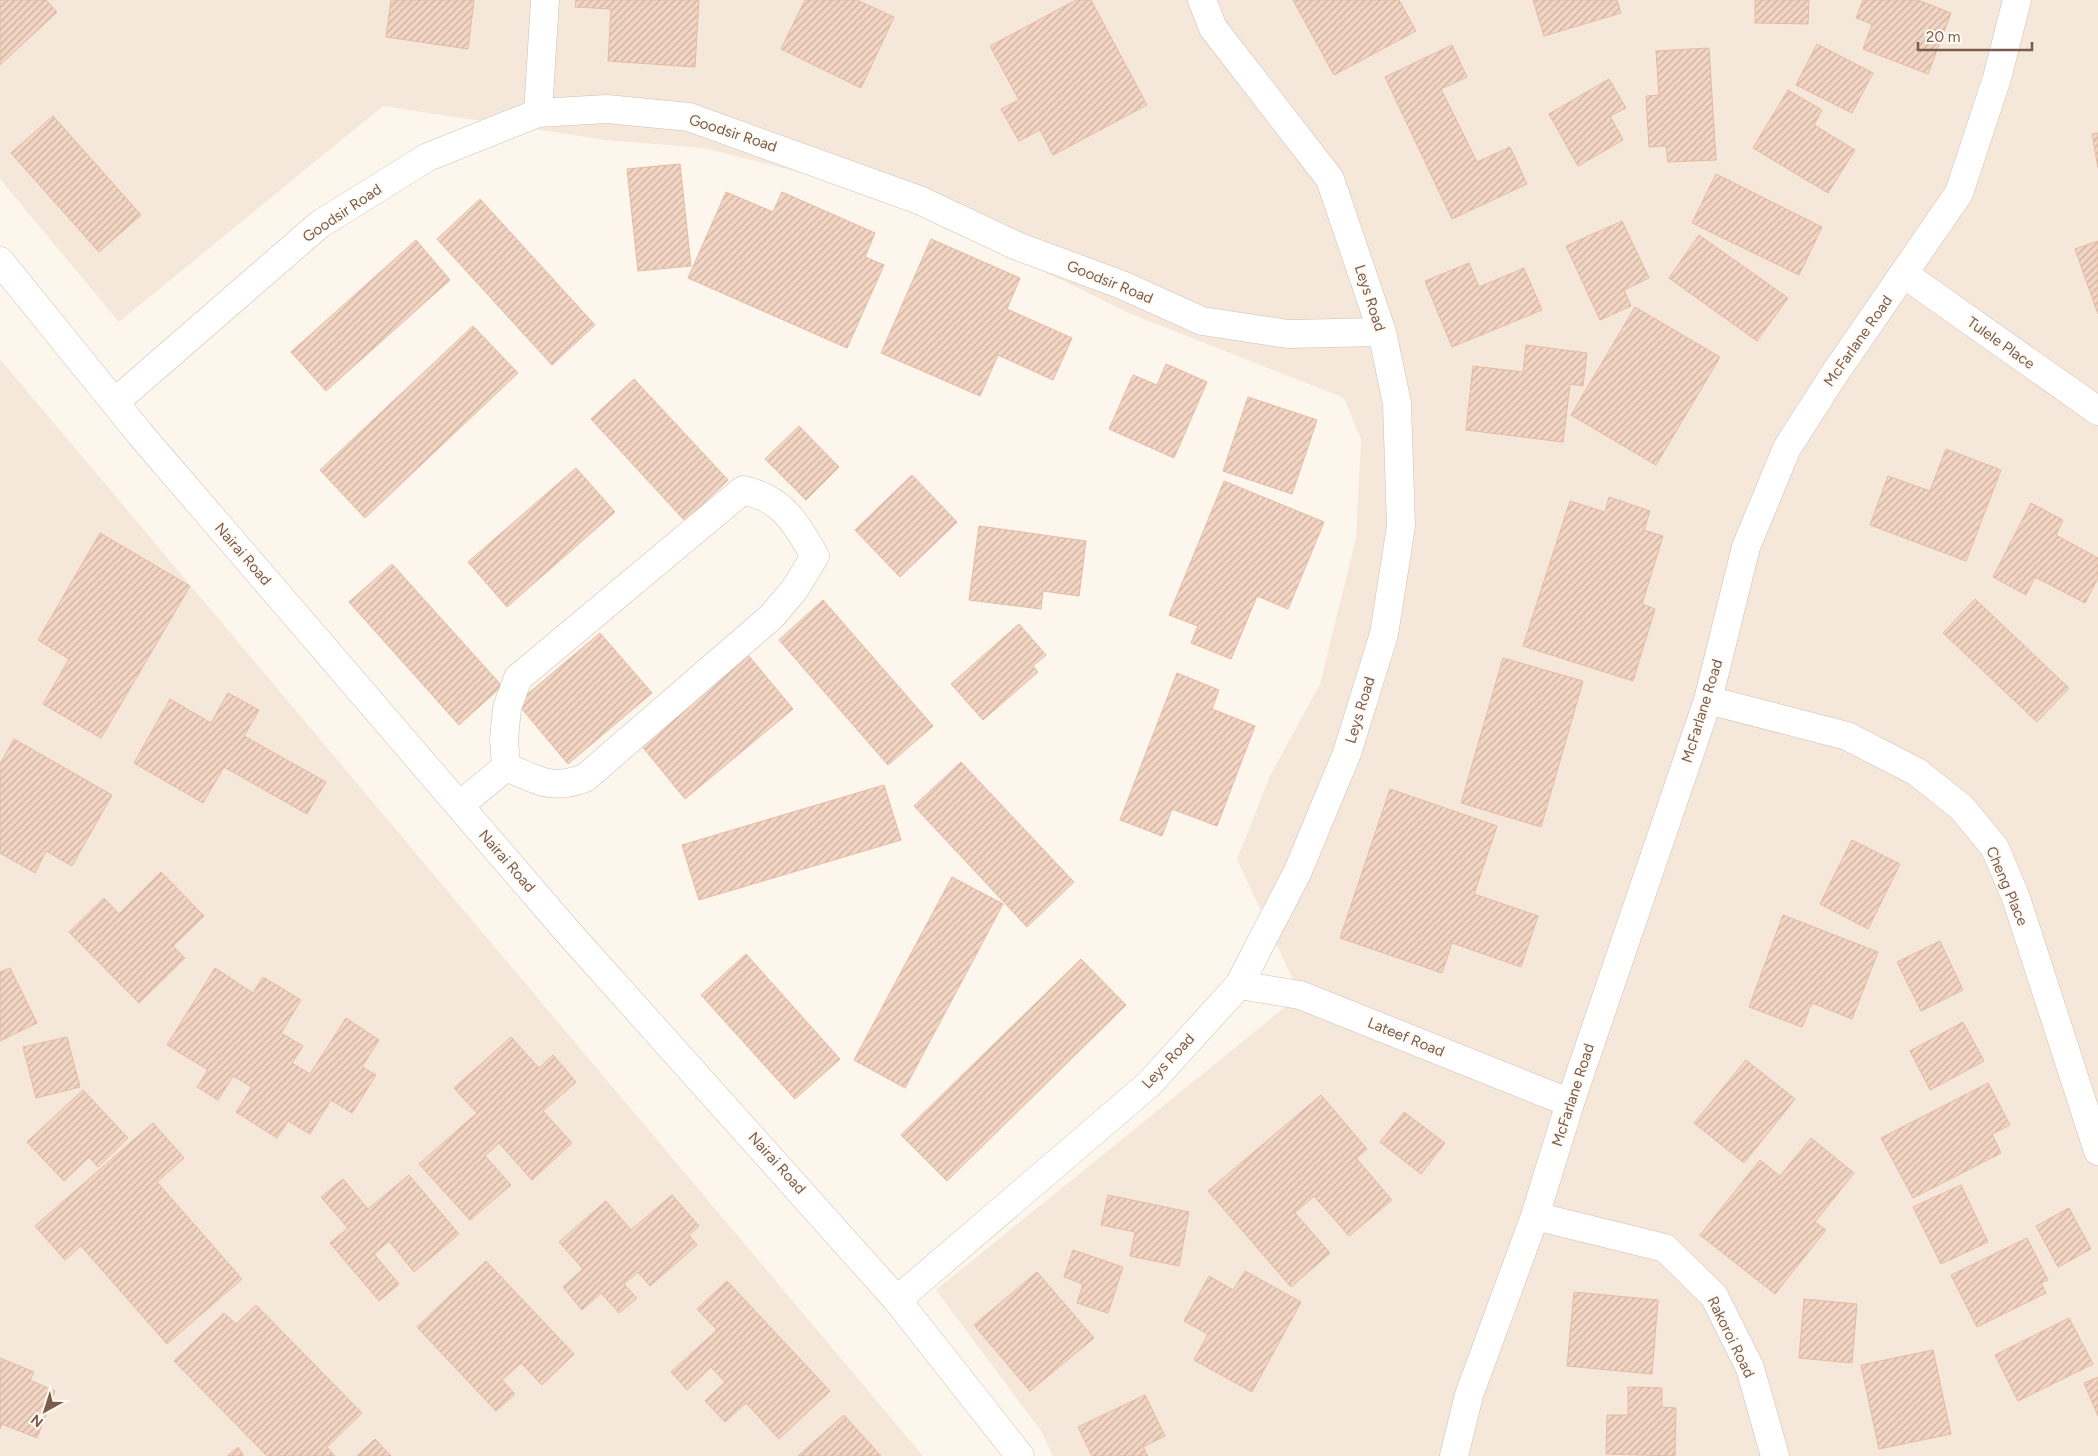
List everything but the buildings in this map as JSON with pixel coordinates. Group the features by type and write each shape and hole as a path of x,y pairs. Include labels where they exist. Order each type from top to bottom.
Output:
{"street":[{"path":"538,113 546,0"},
{"name":"Leys Road","path":"897,1300 1149,1084 1239,985 1298,871 1347,753 1384,634 1401,526 1397,403 1382,332 1330,178 1213,28 1202,0"},
{"name":"McFarlane Road","path":"1454,1456 1468,1394 1535,1216 1570,1103 1708,700 1746,547 1787,448 1835,373 1959,193 1997,78 2017,0"},
{"name":"Goodsir Road","path":"115,402 320,224 428,157 538,113 607,109 689,116 919,200 1017,246 1122,285 1202,320 1288,334 1382,332"},
{"name":"Nairai Road","path":"0,262 115,402 567,930 897,1300 1020,1456"},
{"name":"Tulele Place","path":"1904,274 2098,411"},
{"path":"743,490 764,495 793,519 815,556 794,590 771,617 585,778 565,785 550,784 506,768 504,739 507,708 518,678 743,490"},
{"name":"Cheng Place","path":"1708,700 1847,736 1917,772 1962,808 1995,848 2016,898 2098,1152"},
{"path":"460,806 506,768"},
{"name":"Lateef Road","path":"1239,985 1300,995 1570,1103"},
{"name":"Rakoroi Road","path":"1535,1216 1664,1248 1714,1296 1750,1368 1775,1456"}],"shaded area":[{"path":"0,0 2098,0 2098,1456 1053,1456 1041,1431 936,1290 1300,995 1237,859 1270,776 1320,684 1356,538 1361,439 1344,398 1131,314 882,193 704,148 606,140 383,106 119,322 0,179"},
{"path":"0,359 923,1456 0,1456"}]}
